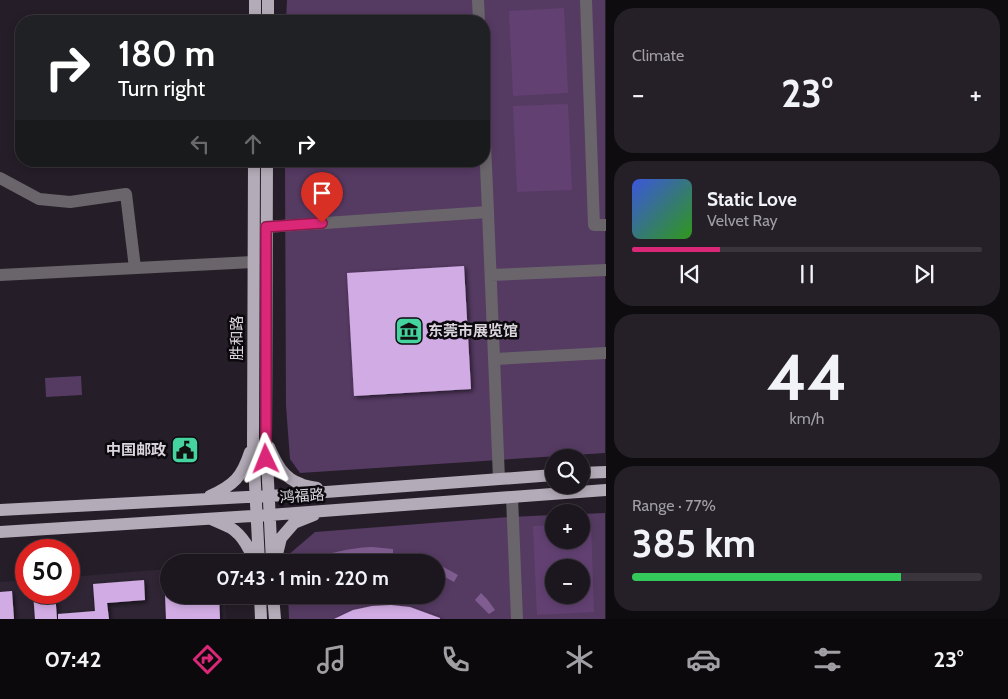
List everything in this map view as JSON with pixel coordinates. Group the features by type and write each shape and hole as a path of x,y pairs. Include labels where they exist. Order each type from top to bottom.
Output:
{"main road":[{"path":"255,0 255,15"},
{"path":"268,0 268,15"},
{"name":"胜和路","path":"254,167 253,445 258,554"},
{"name":"胜和路","path":"267,167 266,440 269,515 273,554"},
{"path":"266,440 284,475 301,485 335,491"},
{"path":"205,499 231,485 241,475 253,445"},
{"path":"590,473 606,472"},
{"name":"鸿福路","path":"0,510 268,496 545,476"},
{"name":"鸿福路","path":"0,532 256,516 606,490"},
{"path":"276,554 281,538 294,523 314,515 339,510"},
{"path":"209,518 231,528 241,537 250,554"},
{"path":"260,604 261,619"},
{"path":"274,604 275,619"}],"street":[{"path":"478,0 479,15"},
{"path":"586,0 594,226 606,225"},
{"path":"486,167 499,479"},
{"path":"0,178 39,199 70,202 126,194 136,268"},
{"path":"266,227 488,212"},
{"path":"0,274 253,262"},
{"path":"491,275 606,270"},
{"path":"494,359 606,353"},
{"path":"512,497 517,619"}],"shaded area":[{"path":"287,0 605,0 605,453 590,454 590,449 545,449 545,457 300,473 290,459 286,406 285,167 490,167 490,15 286,15"},
{"path":"564,8 568,93 513,96 509,11"},
{"path":"568,104 572,190 517,192 513,106"},
{"path":"81,376 82,395 46,397 45,378"},
{"path":"605,513 605,619 289,619 288,604 445,604 445,554 289,554 315,532 545,515 545,549 590,549 590,514"},
{"path":"591,523 594,612 537,615 533,526 545,525 545,549 590,549"},
{"path":"355,548 393,549 393,554 329,554"},
{"path":"445,568 458,575 454,582 445,577"},
{"path":"160,570 160,604 225,604 226,619 0,619 0,582 15,581 15,604 80,604 80,576"},
{"path":"481,593 495,610 489,614 475,600"}],"building":[{"name":"东莞市展览馆","path":"464,266 471,389 354,396 347,273"},
{"path":"144,580 145,600 107,603 109,619 58,619 58,614 95,611 93,584"},
{"path":"12,591 14,619 0,619 0,592"},
{"path":"34,604 56,604 57,619 35,619"},
{"path":"165,604 219,604 220,619 166,619"},
{"path":"391,605 410,607 440,619 334,619 353,610"}],"place":[{"name":"东莞市展览馆","path":"409,331"},
{"name":"中国邮政","path":"185,450"}],"route":[{"path":"266,459 266,227 322,223"}]}
